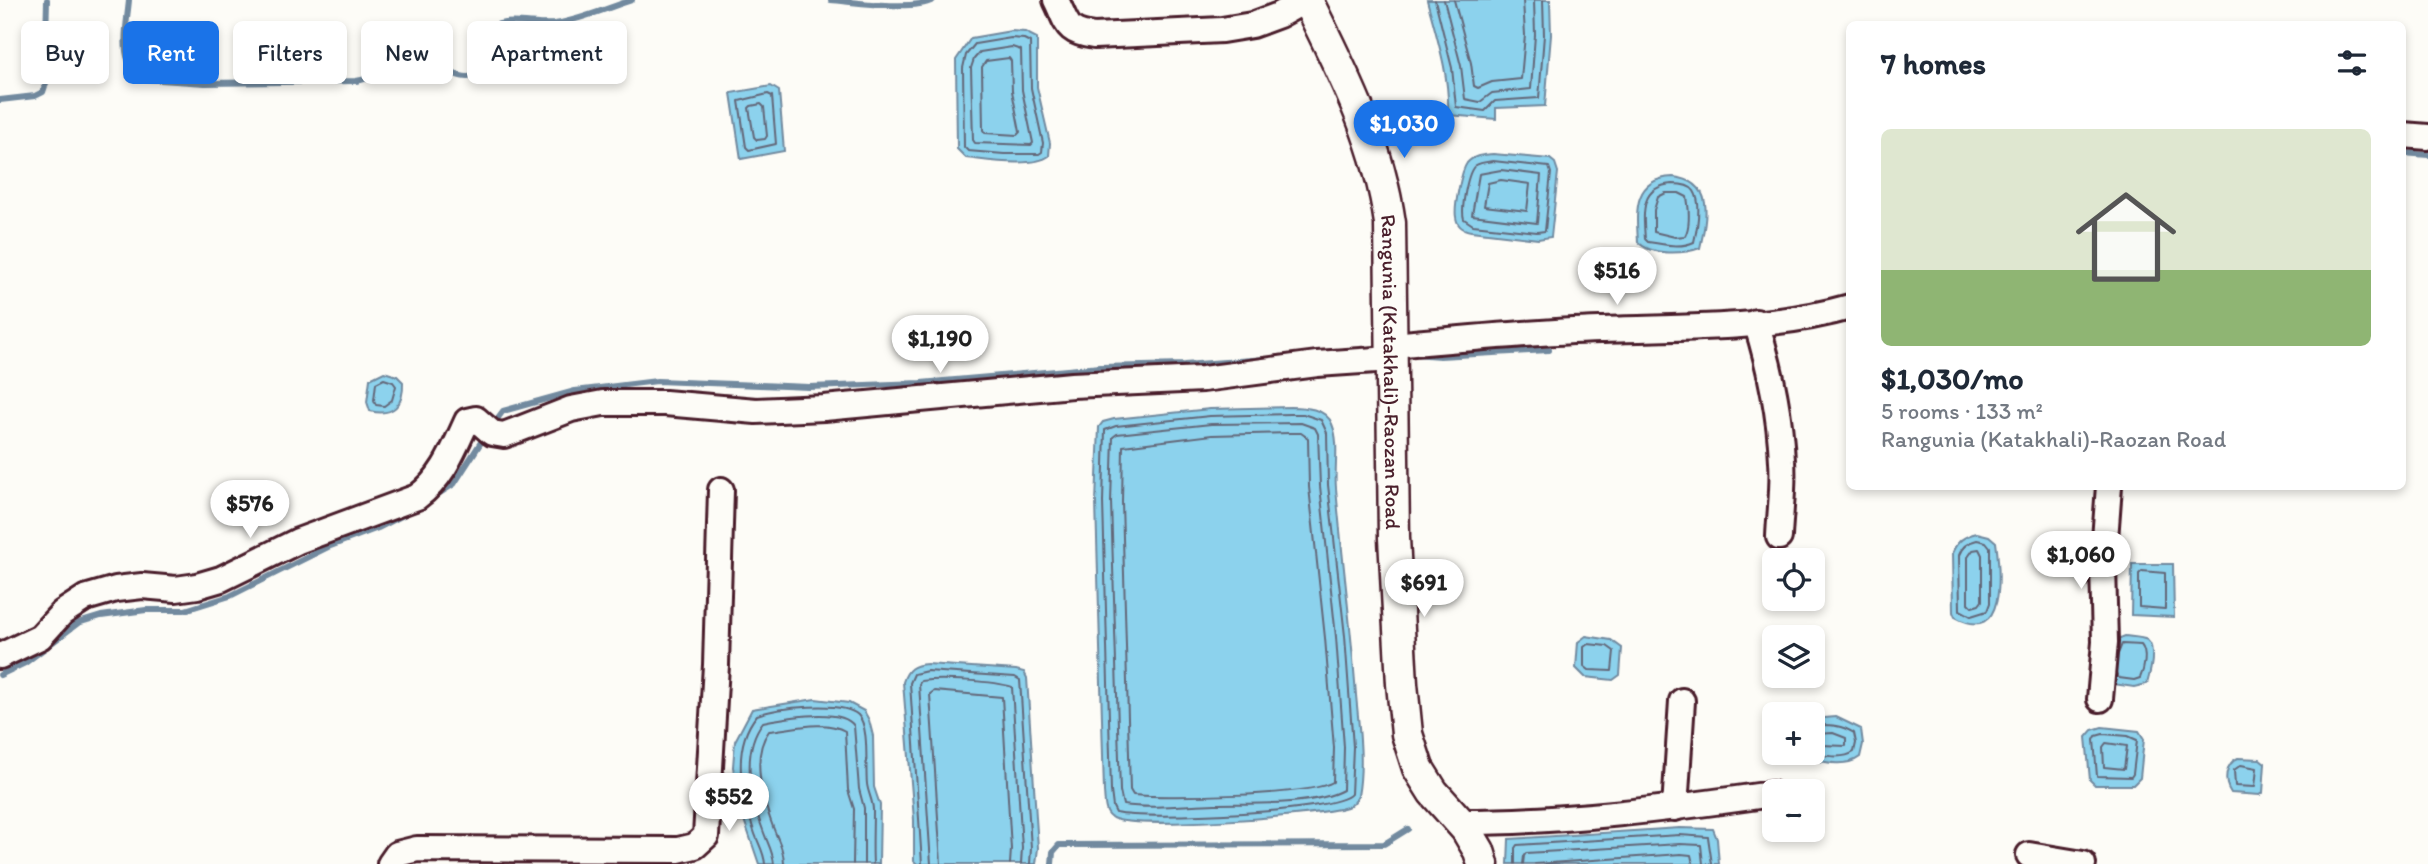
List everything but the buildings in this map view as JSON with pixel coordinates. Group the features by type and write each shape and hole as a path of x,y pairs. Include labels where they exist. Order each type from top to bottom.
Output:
{"main road":[{"name":"Rangunia (Katakhali)-Raozan Road","path":"1306,0 1342,71 1373,145 1390,223 1394,538 1407,734 1418,768 1433,792 1460,822 1479,851 1483,864"}],"street":[{"path":"1056,0 1070,29 1078,34 1094,36 1222,30 1252,25 1306,0"},
{"path":"2406,135 2428,137"},
{"path":"0,656 40,637 62,613 85,598 116,589 142,586 176,589 209,582 298,541 417,497 430,488 448,462 467,421 504,435 571,409 603,403 666,403 756,411 824,408 1072,385 1203,379 1545,332 1728,328 1822,315 1846,308"},
{"path":"1756,323 1768,361 1781,450 1779,537"},
{"path":"390,864 397,854 417,849 678,850 695,846 706,836 716,665 721,490"},
{"path":"2100,699 2105,642 2103,566 2109,490"},
{"path":"1675,808 1682,701"},
{"path":"1460,822 1501,822 1675,808 1762,795"},
{"path":"2029,855 2083,864"}],"water":[{"path":"1427,0 1550,0 1551,35 1545,106 1496,108 1496,119 1448,115 1445,71"},
{"path":"1011,31 1025,32 1037,38 1037,87 1050,143 1049,156 1032,162 966,158 957,149 956,60 971,38"},
{"path":"771,86 779,91 784,151 741,159 731,93"},
{"path":"1493,154 1550,159 1555,163 1558,172 1551,237 1538,239 1471,231 1459,225 1456,206 1465,167 1476,157"},
{"path":"1673,177 1687,180 1696,185 1702,193 1705,202 1705,224 1700,248 1685,252 1659,252 1638,242 1638,208 1644,190 1650,184"},
{"path":"384,372 397,376 403,382 399,403 391,411 370,411 367,402 370,379"},
{"path":"1290,407 1320,412 1329,419 1334,431 1336,488 1360,746 1358,796 1354,803 1347,807 1265,818 1151,823 1111,817 1106,809 1104,792 1096,502 1099,427 1103,422 1114,419 1210,409"},
{"path":"1977,533 1989,536 1996,542 1999,570 1992,614 1984,622 1972,623 1955,617 1953,612 1952,553 1962,540"},
{"path":"2132,564 2173,564 2174,617 2131,615"},
{"path":"1586,636 1611,640 1622,648 1620,675 1613,680 1585,677 1576,668 1578,642"},
{"path":"2125,636 2145,639 2150,644 2152,661 2147,684 2134,687 2113,684 2115,640"},
{"path":"927,664 1024,672 1027,678 1038,848 1036,864 917,864 914,861 914,820 903,682 911,668"},
{"path":"815,699 849,703 864,711 869,720 873,736 874,787 880,805 879,864 759,864 740,808 733,767 735,741 752,709"},
{"path":"1836,717 1861,729 1863,744 1860,757 1843,763 1825,762 1825,718"},
{"path":"2102,727 2139,731 2144,739 2140,778 2133,785 2095,785 2090,780 2086,737 2092,730"},
{"path":"2238,758 2260,759 2265,763 2263,793 2260,795 2231,793 2227,773 2230,764"},
{"path":"1680,828 1713,829 1717,839 1719,864 1508,864 1509,839"}],"waterway":[{"path":"0,100 35,96 43,92 49,74 47,0"},
{"path":"129,0 125,44 130,64 136,73 145,79 205,83 356,81 415,62 429,63 466,77 472,76 482,68 486,34 496,25 555,24 632,0"},
{"path":"831,0 898,5 933,0"},
{"path":"2406,153 2428,155"},
{"path":"1413,354 1440,356 1549,350"},
{"path":"491,427 503,411 575,391 657,381 809,387 921,383 1101,367 1266,359"},
{"path":"432,498 454,484 485,436"},
{"path":"0,675 25,663 78,623 101,616 146,610 185,610 230,596 328,547 378,528 411,511"},
{"path":"1052,864 1053,852 1059,845 1384,844 1408,829"}]}
